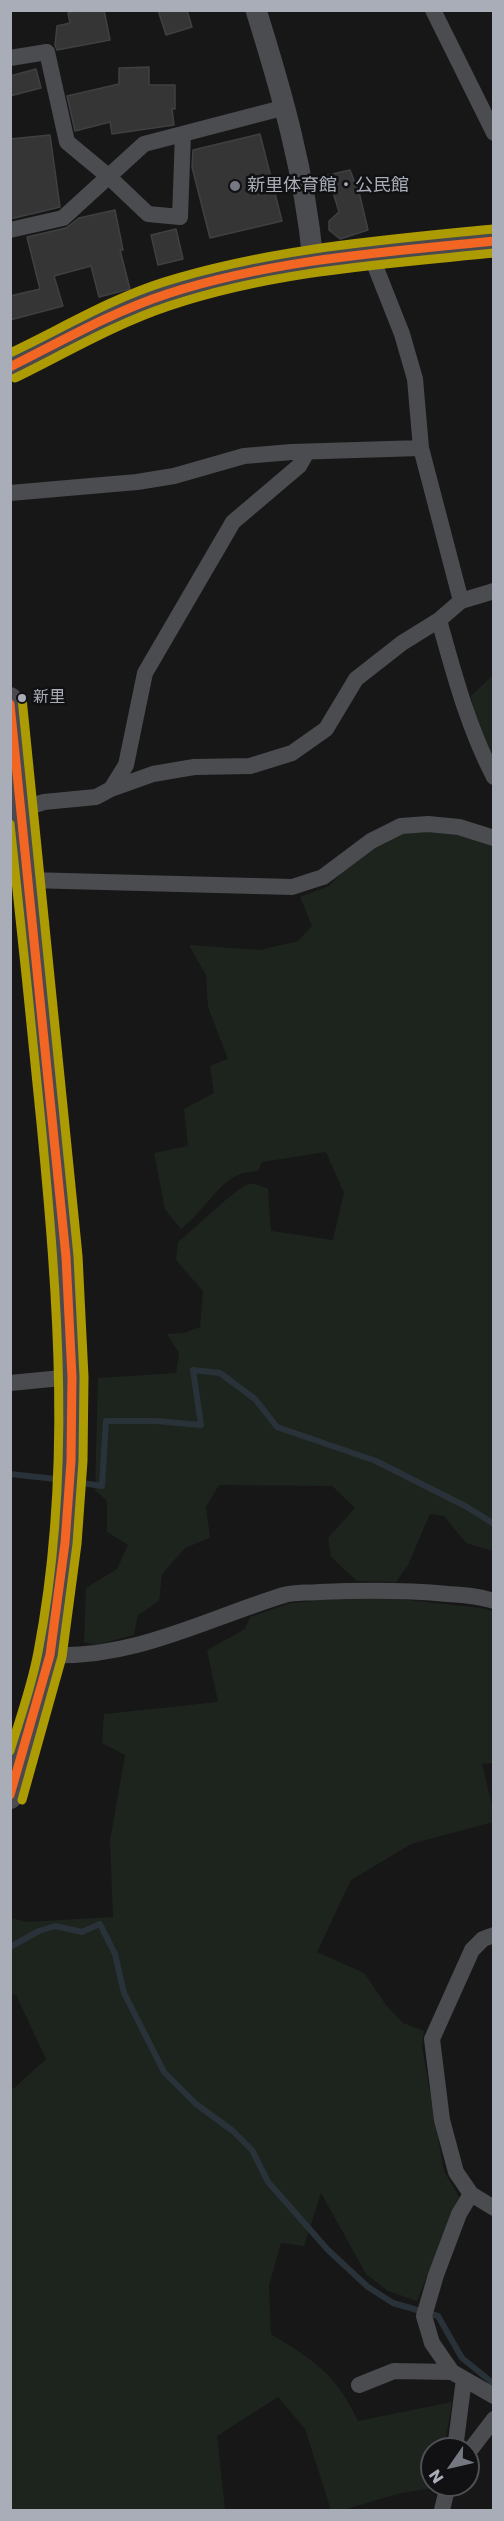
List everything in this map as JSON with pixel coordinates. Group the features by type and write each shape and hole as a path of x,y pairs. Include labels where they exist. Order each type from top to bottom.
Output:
{"main road":[{"path":"10,367 99,322 166,295 245,272 313,261 494,241"},
{"path":"10,699 16,810 28,880 66,1257 72,1377 65,1543 50,1656 10,1797"}],"street":[{"path":"256,10 286,107 302,176 313,261"},
{"path":"433,10 494,133"},
{"path":"11,54 47,52 68,142 148,214 180,217 183,134"},
{"path":"10,230 63,218 144,144 286,107"},
{"path":"370,254 402,334 415,379 422,448 462,601"},
{"path":"10,493 137,482 174,476 244,456 422,448"},
{"path":"111,789 126,765 144,673 233,522 299,466 307,452"},
{"path":"16,810 44,802 96,797 111,789 153,774 194,766 250,766 292,753 326,729 356,679 462,601 494,591"},
{"path":"439,620 457,688 476,743 494,777"},
{"path":"28,880 292,887 323,877 371,841 401,826 428,824 459,827 494,838"},
{"path":"10,1383 72,1377"},
{"path":"50,1656 94,1655 135,1646 190,1630 286,1594 366,1589 442,1593 483,1597 494,1601"},
{"path":"494,1935 483,1939 472,1950 432,2039 442,2120 456,2172 471,2194 494,2208"},
{"path":"471,2194 459,2214 436,2275 424,2316 432,2343 458,2375 494,2396"},
{"path":"359,2385 394,2371 458,2375"},
{"path":"455,2437 458,2375"},
{"path":"480,2437 494,2419"}],"shaded area":[{"path":"493,675 493,764 478,731 471,696"},
{"path":"434,830 493,842 493,1551 466,1543 444,1516 430,1514 408,1565 396,1582 357,1581 331,1557 328,1538 355,1508 332,1486 219,1485 206,1507 210,1538 185,1548 162,1574 159,1601 138,1615 134,1635 95,1645 84,1642 86,1588 117,1569 128,1545 107,1532 107,1501 95,1490 98,1378 176,1373 179,1353 167,1334 184,1333 200,1327 203,1291 176,1260 178,1242 235,1192 250,1184 268,1189 271,1231 333,1240 344,1193 326,1152 262,1162 258,1171 247,1172 232,1178 181,1229 165,1209 154,1153 188,1146 184,1109 214,1093 210,1066 228,1059 208,1007 206,975 189,945 260,950 298,941 312,926 300,897 329,886 353,860 398,834"},
{"path":"370,1596 493,1611 493,1763 482,1764 493,1809 493,1822 411,1844 351,1880 317,1952 364,1973 386,2005 403,2023 424,2031 422,2047 444,2171 459,2197 417,2301 388,2291 366,2274 321,2193 304,2246 281,2243 269,2285 271,2334 323,2370 341,2391 358,2421 452,2402 446,2437 420,2437 420,2490 401,2493 343,2510 331,2510 305,2429 278,2397 217,2436 225,2510 11,2510 10,2086 13,2089 46,2059 16,1995 11,1994 11,1918 27,1922 113,1917 110,1840 125,1755 102,1743 104,1714 218,1702 207,1650 245,1629 250,1617 291,1603"}],"building":[{"path":"80,10 104,10 110,40 57,50 55,45 57,26 70,23 68,13"},
{"path":"158,10 187,10 192,27 166,35"},
{"path":"149,67 149,85 175,85 175,109 172,109 174,125 112,134 110,122 75,131 67,96 119,84 119,68"},
{"path":"36,69 41,88 10,96 10,76"},
{"name":"新里体育館・公民館","path":"260,134 282,221 210,238 192,167 193,150"},
{"path":"50,135 60,207 10,219 10,139"},
{"path":"350,170 360,196 368,230 340,239 329,230 329,221 339,212 328,175"},
{"path":"115,210 123,250 120,250 130,289 99,297 91,266 54,276 63,306 10,320 10,296 40,289 27,237 66,228 79,218"},
{"path":"176,229 183,259 158,265 151,235"}],"waterway":[{"path":"75,1482 102,1486 106,1421 156,1421 201,1425 193,1370 220,1373 255,1399 277,1427 376,1461 467,1507 494,1524"},
{"path":"10,1474 65,1480"},
{"path":"10,1947 39,1931 55,1926 82,1932 100,1924 115,1954 124,1993 164,2072 196,2104 233,2131 252,2150 268,2182 328,2250 368,2287 393,2303 438,2316 462,2358 494,2384"}],"transit line":[{"path":"10,353 124,297 164,282 204,271 245,261 327,247 493,229"},
{"path":"10,367 127,309 207,282 329,259 494,241"},
{"path":"15,378 129,321 208,294 248,284 330,270 494,253"},
{"path":"22,698 78,1256 84,1377 83,1461 77,1544 62,1657 22,1800"},
{"path":"10,704 66,1257 72,1377 71,1461 65,1543 50,1655 10,1795"},
{"path":"10,824 47,1189 59,1387 55,1520 49,1586 35,1664 10,1751"}],"place":[{"name":"新里体育館・公民館","path":"235,186"},
{"name":"新里","path":"22,698"}]}
